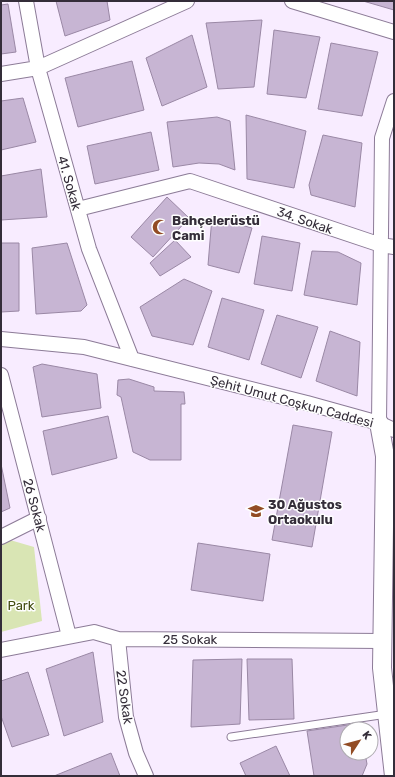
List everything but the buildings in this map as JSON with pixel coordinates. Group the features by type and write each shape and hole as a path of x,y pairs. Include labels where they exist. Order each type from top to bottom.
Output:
{"street":[{"name":"41. Sokak","path":"26,1 38,68 89,249 132,360"},
{"path":"1,74 38,68 187,1"},
{"path":"292,1 394,32"},
{"path":"386,426 387,246 382,138 394,100"},
{"name":"34. Sokak","path":"78,209 190,180 387,246"},
{"name":"Şehit Umut Coşkun Caddesi","path":"1,339 84,347 386,426 382,668 390,718 394,776"},
{"name":"26 Sokak","path":"1,375 69,636"},
{"path":"1,537 38,518"},
{"name":"25 Sokak","path":"1,650 94,632 118,639 382,641"},
{"name":"22 Sokak","path":"118,639 126,717 136,753 146,776"}],"lane":[{"path":"231,737 390,718"}],"green space":[{"name":"Park","path":"10,540 34,547 42,621 1,632 1,545"}],"place":[{"name":"Bahçelerüstü Cami","path":"160,227"},
{"name":"30 Ağustos Ortaokulu","path":"256,511"}]}
